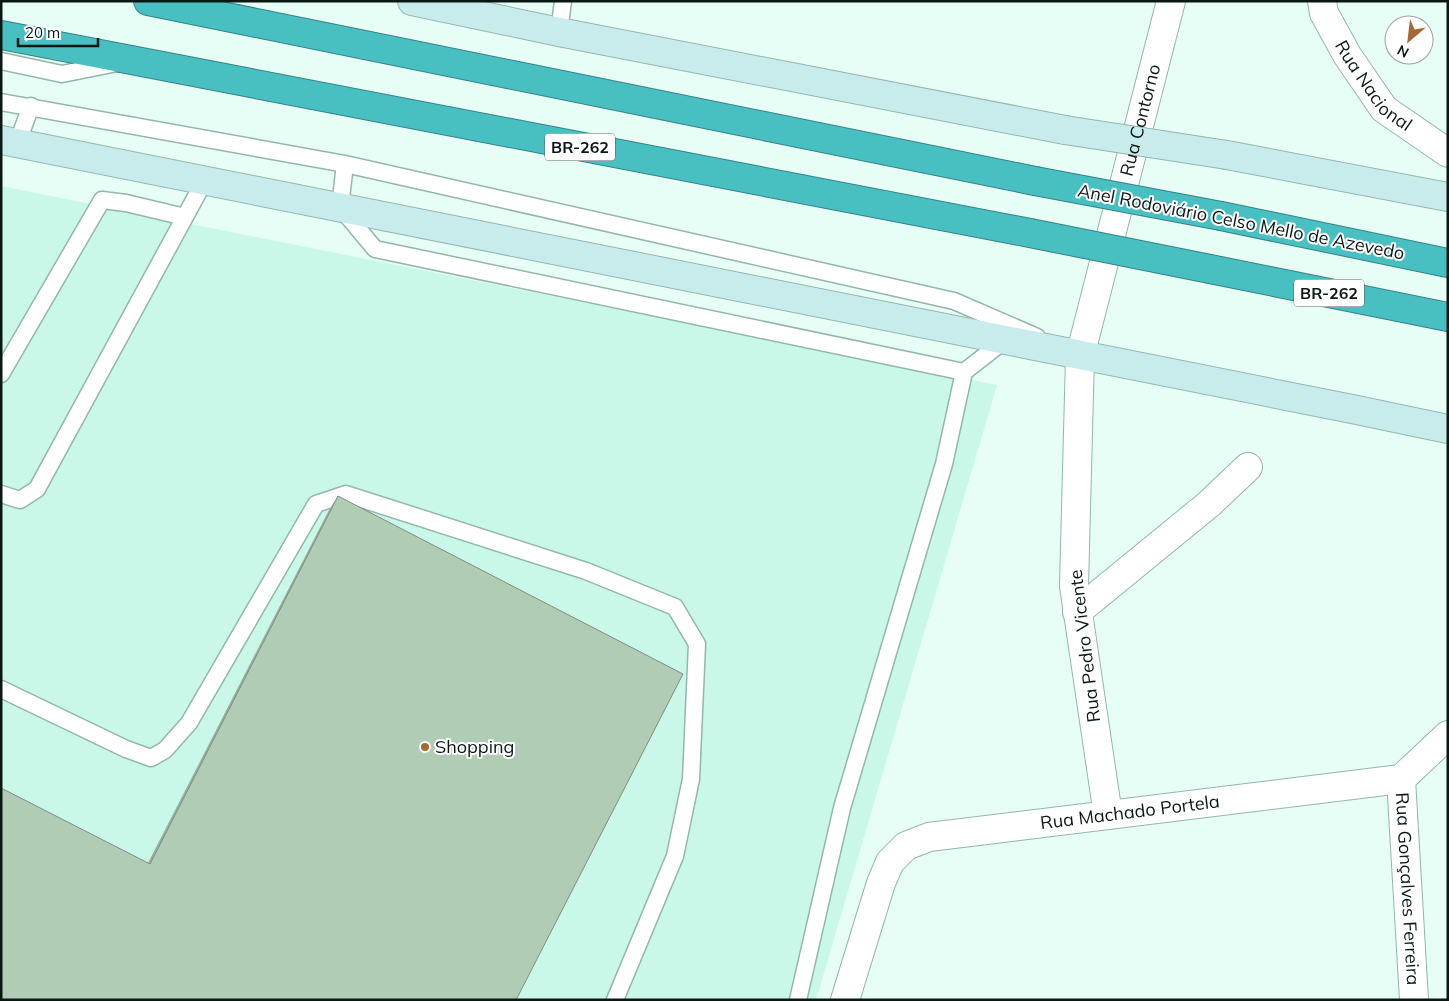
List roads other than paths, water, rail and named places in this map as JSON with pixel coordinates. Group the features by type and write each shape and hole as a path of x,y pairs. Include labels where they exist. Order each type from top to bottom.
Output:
{"highway":[{"name":"Anel Rodoviário Celso Mello de Azevedo","path":"148,1 1448,263"},
{"name":"BR-262","path":"1,35 1030,233 1448,317"}],"main road":[{"path":"412,1 559,32 1065,130 1227,155 1448,197"},
{"path":"9,142 1448,429"}],"street":[{"name":"Rua Contorno","path":"1080,356 1171,1"},
{"name":"Rua Nacional","path":"1328,5 1346,55 1384,109 1448,153"},
{"name":"Rua Pedro Vicente","path":"1080,356 1074,586 1108,815"},
{"path":"1077,612 1209,504 1248,467"},
{"path":"1400,779 1448,735"},
{"name":"Rua Machado Portela","path":"845,1000 881,883 890,862 906,846 930,837 1400,779"},
{"name":"Rua Gonçalves Ferreira","path":"1400,779 1414,1000"}],"lane":[{"path":"559,32 563,1"},
{"path":"1,61 62,74 130,60"},
{"path":"1,102 345,164 954,301 1080,356"},
{"path":"9,142 31,106"},
{"path":"345,164 340,207 375,249 964,372"},
{"path":"1,494 20,500 38,489 205,180"},
{"path":"1,374 102,200 126,203 185,217"},
{"path":"798,1000 842,808 944,464 964,372 1005,340"},
{"path":"1,689 150,758 165,750 189,723 316,504 346,494 586,571 675,607 697,644 691,779 675,856 615,1000"}],"place":[{"name":"Shopping","path":"425,747"}]}
